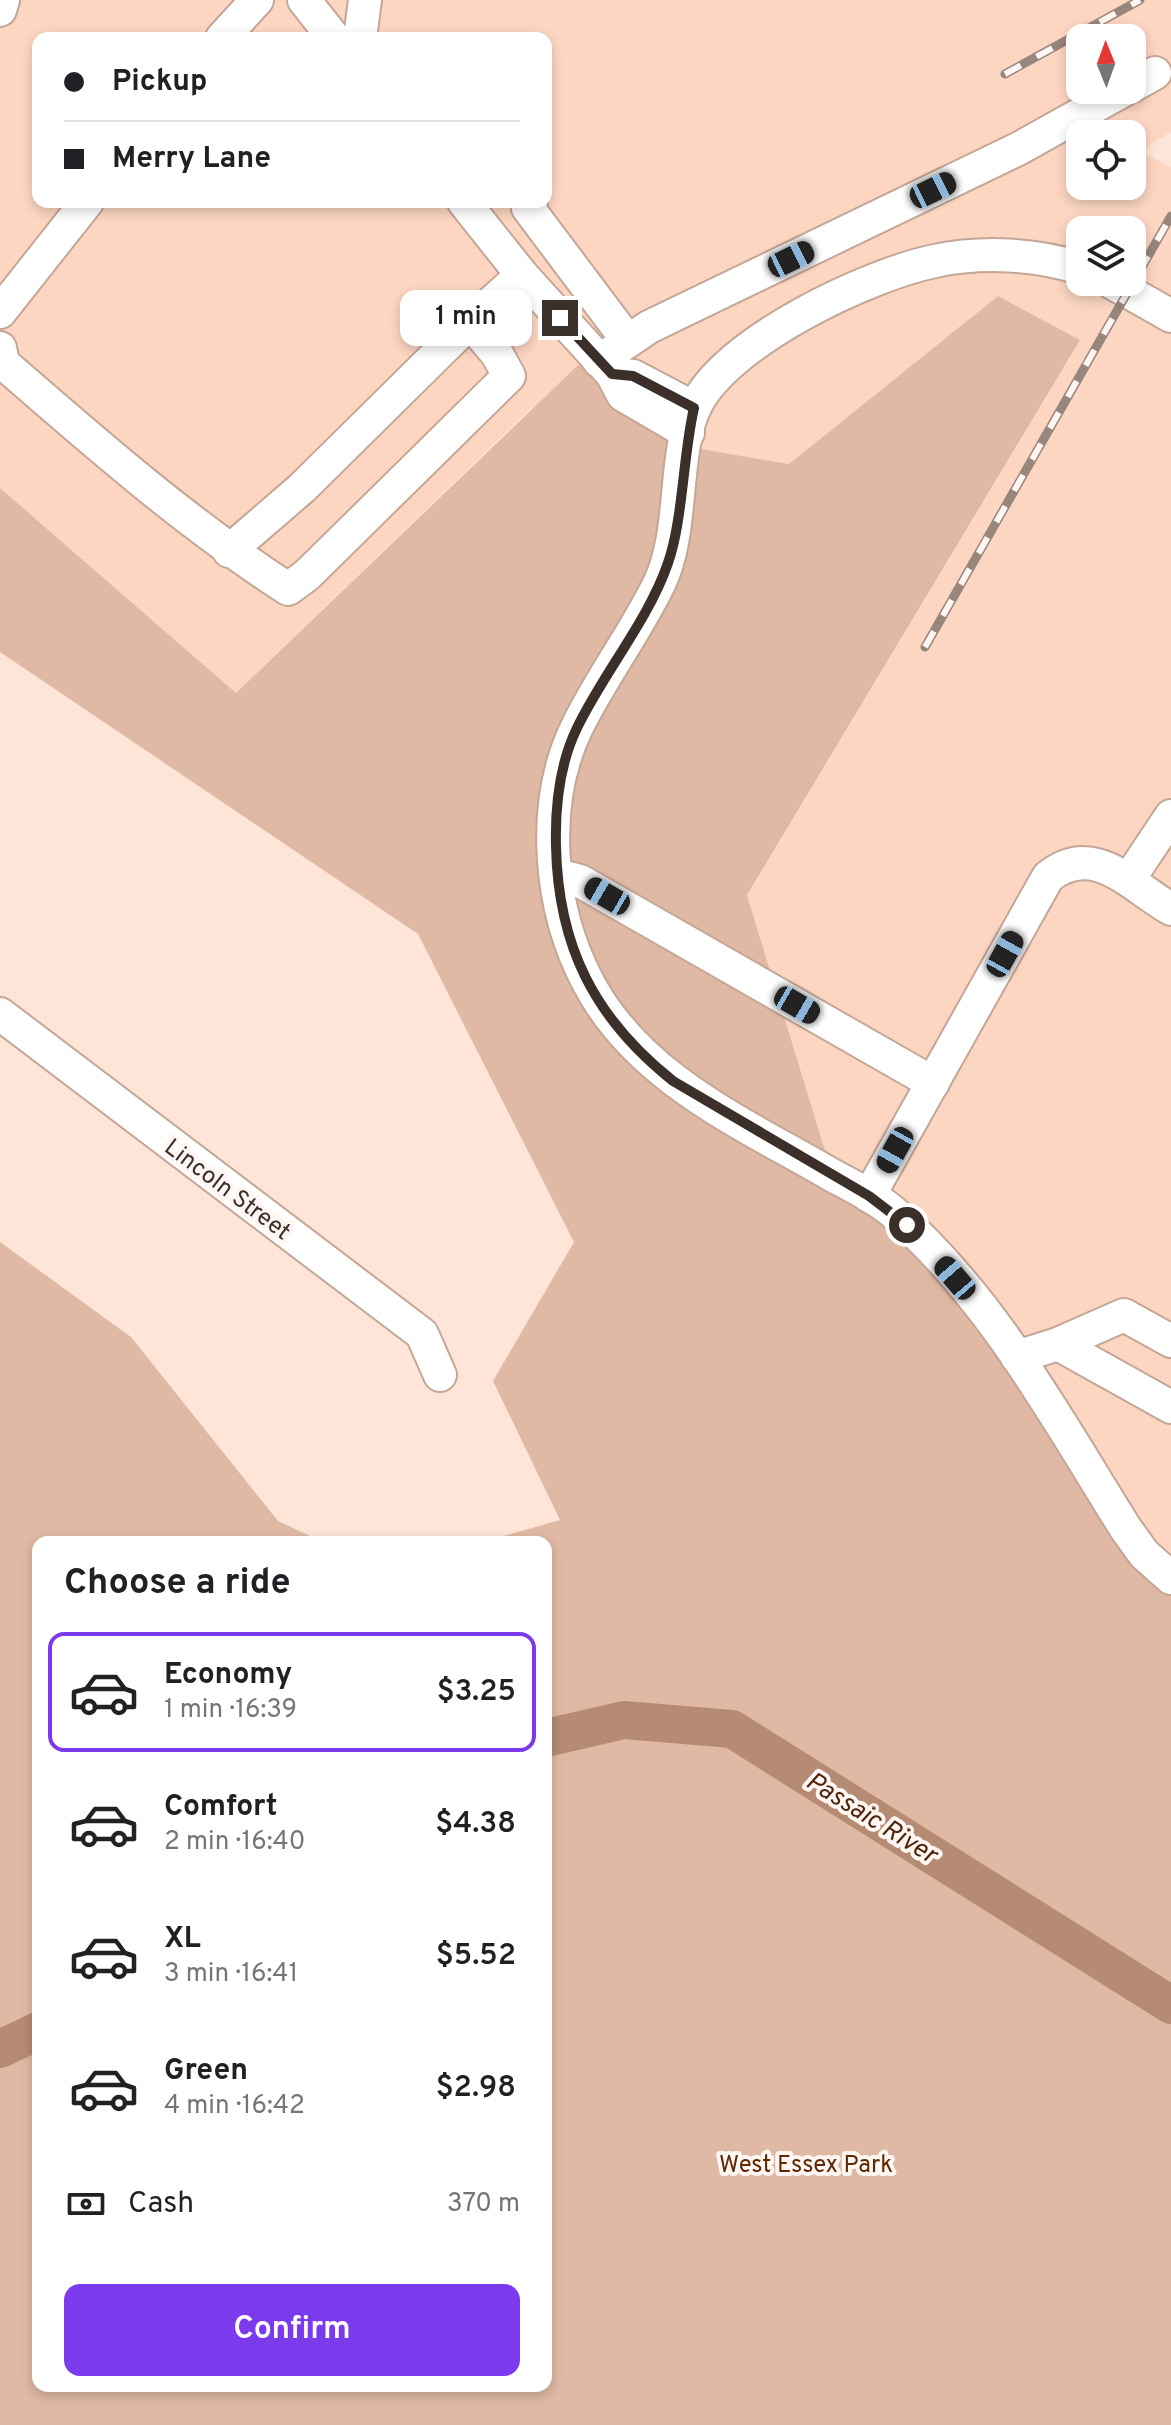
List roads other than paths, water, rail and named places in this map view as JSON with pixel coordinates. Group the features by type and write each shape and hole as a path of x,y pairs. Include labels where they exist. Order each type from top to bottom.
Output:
{"street":[{"path":"0,10 3,0"},
{"path":"228,32 257,0"},
{"path":"304,0 329,32"},
{"path":"361,32 365,0"},
{"path":"605,368 628,341 663,320 1018,149 1099,104"},
{"path":"0,312 0,308 82,208"},
{"path":"469,208 522,275 605,368 623,395 691,420"},
{"path":"528,208 628,341"},
{"path":"1066,265 1016,256 967,256 896,271 760,338 721,374 691,420 669,561 566,754 555,809 557,875 566,930 590,987 628,1040 673,1081 869,1196 923,1241 988,1315 1126,1529 1144,1554 1171,1578"},
{"path":"229,551 302,488 470,322 522,275"},
{"path":"1136,296 1171,316"},
{"path":"1,351 3,363 112,458 229,551 288,589 307,575 509,376 497,354 470,322"},
{"path":"605,368 612,404 658,438 683,470"},
{"path":"1129,879 1171,816"},
{"path":"869,1196 1048,877 1060,868 1096,862 1129,879 1171,909"},
{"path":"557,875 580,881 933,1083"},
{"name":"Lincoln Street","path":"0,1014 422,1334 440,1375"},
{"path":"1017,1357 1058,1344 1124,1315 1171,1341"},
{"path":"1058,1344 1171,1407"}],"waterway":[{"name":"Passaic River","path":"552,1737 624,1720 732,1729 1171,2005"},
{"name":"Passaic River","path":"0,2049 32,2034"}],"railway":[{"path":"1005,74 1140,0"},
{"path":"925,647 1171,216"}],"park label":[{"name":"West Essex Park","path":"806,2164"}]}
